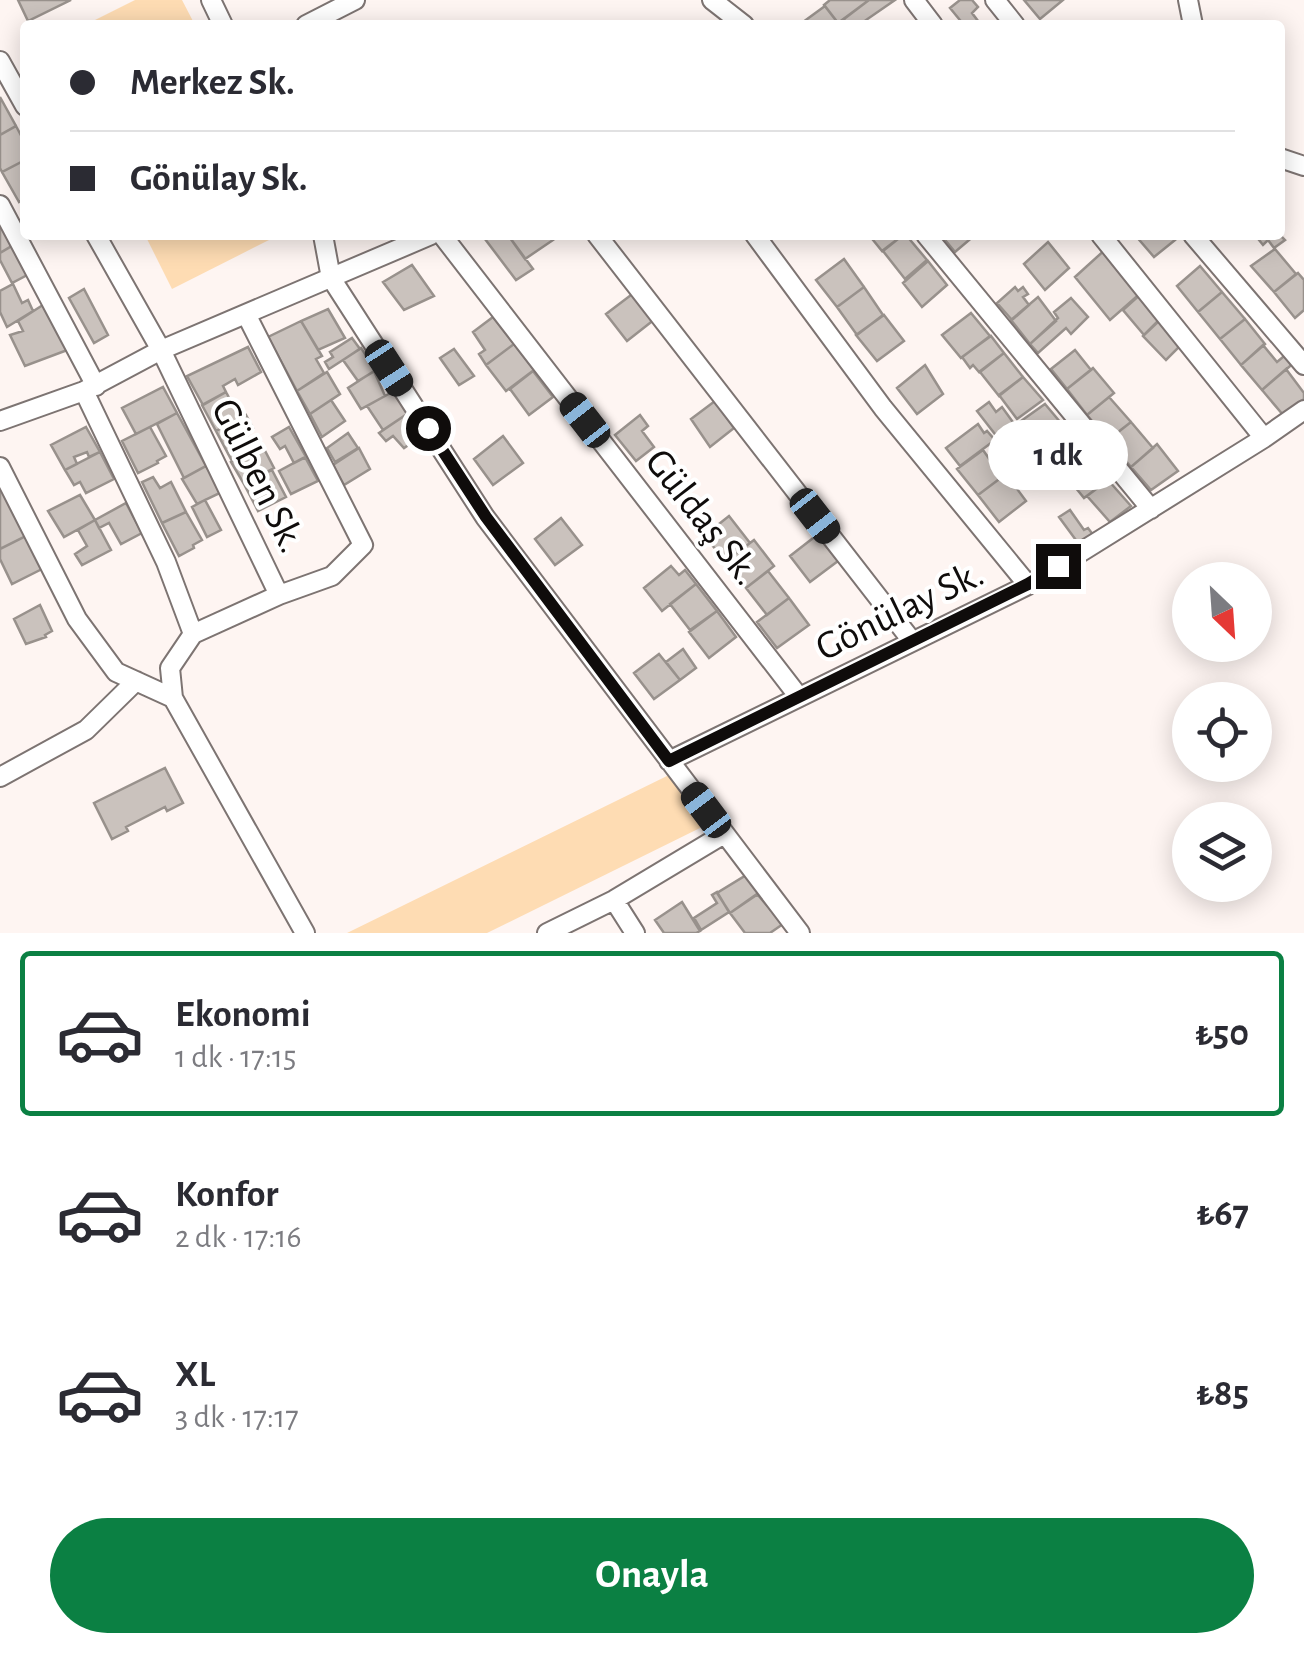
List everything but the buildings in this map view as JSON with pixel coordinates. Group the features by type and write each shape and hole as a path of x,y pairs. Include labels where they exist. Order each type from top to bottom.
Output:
{"street":[{"path":"316,20 355,0"},
{"path":"711,0 737,20"},
{"path":"914,0 929,20"},
{"path":"995,0 1011,20"},
{"path":"0,61 20,97"},
{"path":"0,205 90,388 193,634"},
{"name":"Gülben Sk.","path":"99,240 160,350 278,594 332,576 363,545 246,314"},
{"path":"325,240 332,278 486,517 800,933"},
{"path":"0,420 90,388 160,350 419,240"},
{"name":"Güldaş Sk.","path":"446,240 799,697"},
{"path":"601,240 912,641"},
{"path":"759,240 883,408 1028,584"},
{"path":"930,240 1151,508"},
{"path":"1105,240 1264,438"},
{"path":"1197,240 1304,365"},
{"name":"Gönülay Sk.","path":"669,761 1028,584 1304,410"},
{"path":"0,466 76,619 116,672 173,698"},
{"path":"278,594 193,634 170,668 173,698 305,933"},
{"path":"0,777 86,730 136,681"},
{"path":"547,933 614,900 724,834"},
{"path":"614,900 635,933"}],"shaded area":[{"path":"135,0 182,0 192,20 95,20"},
{"path":"148,240 269,240 172,289"},
{"path":"669,775 701,816 700,828 487,933 347,933"}],"route":[{"path":"428,428 486,517 669,761 1058,566"}]}
